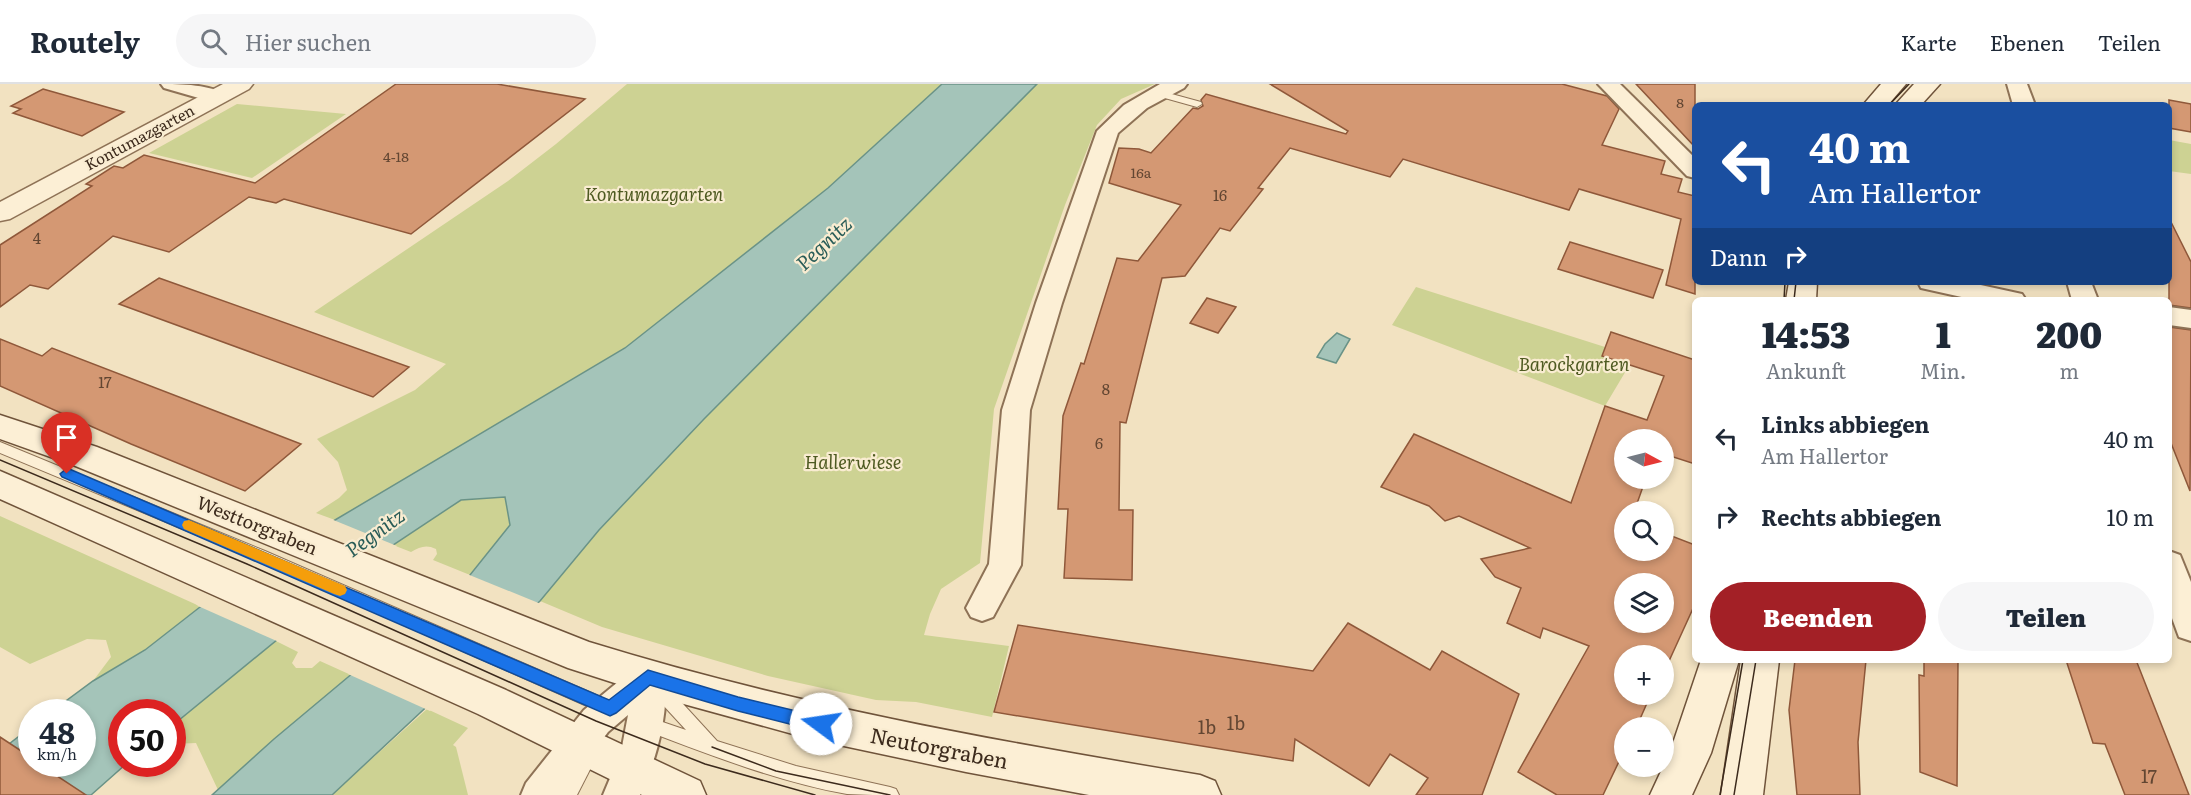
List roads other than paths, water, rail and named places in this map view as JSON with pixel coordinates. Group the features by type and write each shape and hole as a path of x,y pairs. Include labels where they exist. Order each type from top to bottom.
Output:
{"main road":[{"name":"Kontumazgarten","path":"0,213 242,84"},
{"path":"1878,102 1894,84"},
{"path":"1910,102 1928,84"},
{"name":"Kontumazgarten","path":"0,207 38,191"},
{"name":"Westtorgraben","path":"0,428 68,450 272,546 648,677"},
{"path":"0,484 492,702 593,724 627,784 685,795"},
{"path":"1671,795 1690,753 1719,663"},
{"path":"1742,795 1760,663"},
{"name":"Neutorgraben","path":"648,677 738,704 874,737 997,761 1200,795"}],"street":[{"path":"171,84 216,98"},
{"path":"1608,84 1692,168"},
{"path":"2017,84 2023,102"},
{"path":"982,608 1005,565 1016,410 1055,283 1108,131 1124,113 1144,98 1167,88"},
{"path":"1944,285 1999,297"},
{"path":"2172,316 2191,319"},
{"path":"2172,572 2190,620"},
{"path":"627,784 645,723 648,677"},
{"path":"539,795 593,724 648,677"}],"lane":[{"path":"1167,88 1197,104"},
{"path":"0,447 272,546 522,669 593,724 645,723 783,772 837,786 890,795"},
{"path":"648,677 712,747"},
{"path":"568,795 593,724"}],"water":[{"name":"Pegnitz","path":"942,84 1037,84 704,419 599,530 540,601 332,795 212,795 274,739 470,575 510,525 505,497 461,500 393,545 186,714 186,699 108,699 108,777 111,777 91,795 0,795 0,751 18,737 18,777 96,777 96,699 69,699 93,681 145,650 200,607 335,520 625,348 828,188"},
{"path":"1337,333 1350,339 1336,363 1317,357 1325,344"}],"tram line":[{"path":"1892,102 1909,84"},
{"path":"1784,297 1785,285"},
{"path":"1794,297 1796,285"},
{"path":"0,460 247,564 596,721 705,764 815,795"},
{"path":"1720,795 1742,663"},
{"path":"1734,795 1756,663"},
{"path":"712,747 776,771 890,795"}],"park label":[{"name":"Barockgarten","path":"1574,365"},
{"name":"Hallerwiese","path":"853,463"}]}
